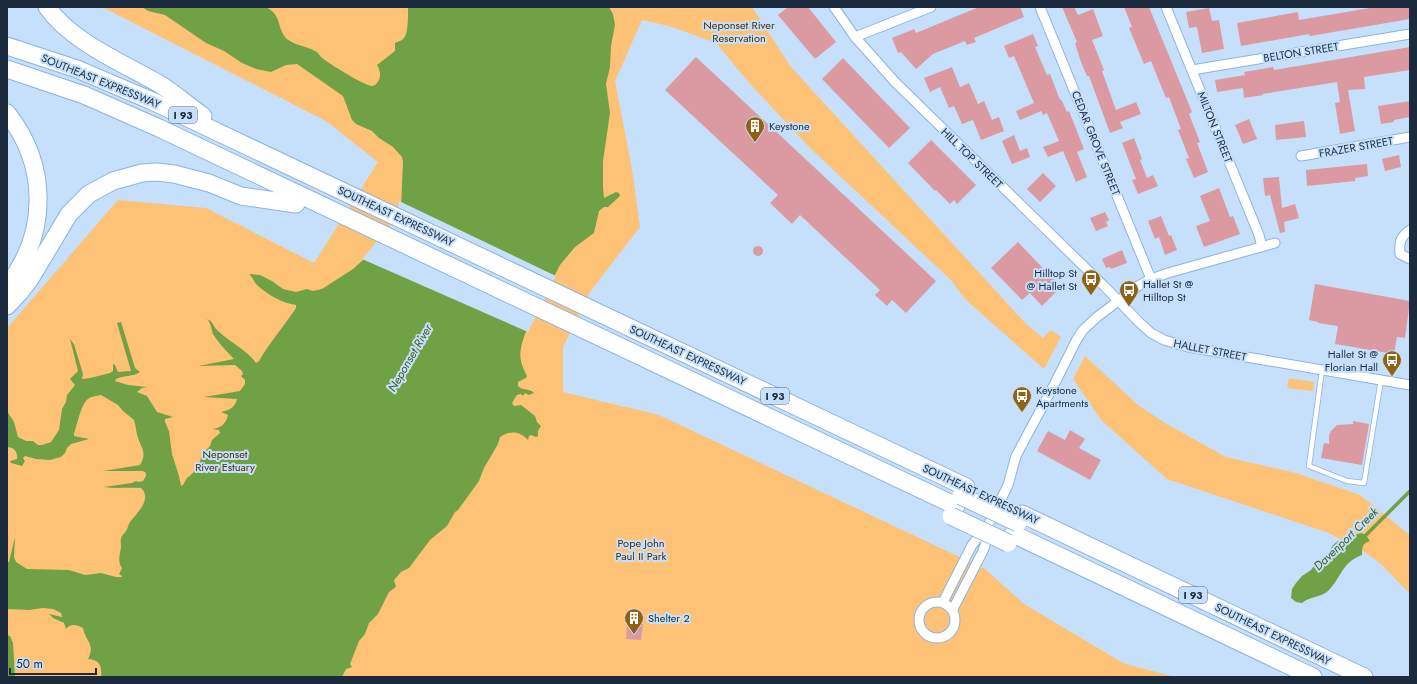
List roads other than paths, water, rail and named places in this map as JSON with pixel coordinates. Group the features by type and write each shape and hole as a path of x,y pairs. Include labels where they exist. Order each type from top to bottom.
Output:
{"highway":[{"path":"47,7 61,23 73,33 162,86 234,139"},
{"name":"SOUTHEAST EXPRESSWAY","path":"7,46 37,55 113,84 234,139 347,210 1015,528 1364,677"},
{"name":"I 93","path":"7,57 73,79 142,107 347,210"},
{"name":"I 93","path":"7,69 70,90 122,111 347,210"},
{"name":"SOUTHEAST EXPRESSWAY","path":"7,80 80,105 118,121 296,204 347,210 1015,528 1289,677"},
{"path":"7,112 19,130 31,156 38,185 36,226 28,253 22,266 7,286"},
{"path":"7,306 30,279 69,214 89,194 113,181 142,173 158,172 174,174 209,183 240,196 296,204"},
{"name":"I 93","path":"1015,528 1313,677"},
{"name":"I 93","path":"1015,528 1340,677"}],"street":[{"name":"HILL TOP STREET","path":"834,7 855,37 895,82 1118,301"},
{"path":"855,37 930,7"},
{"name":"CEDAR GROVE STREET","path":"1040,7 1151,279"},
{"name":"MILTON STREET","path":"1166,7 1262,247"},
{"name":"BELTON STREET","path":"1192,70 1410,34"},
{"name":"FRAZER STREET","path":"1301,156 1410,138"},
{"path":"1410,230 1404,234 1399,245 1400,254 1410,259"},
{"path":"943,602 976,539 988,526 1008,485 1016,456 1074,344 1083,330 1092,321 1138,286 1151,279 1275,243"},
{"name":"HALLET STREET","path":"1118,301 1151,333 1171,343 1410,385"},
{"path":"953,609 982,551 988,526"},
{"path":"938,601 943,602 953,609 956,621 951,632 941,638 935,638 926,634 920,626 920,612 927,604 938,601"}],"lane":[{"path":"1322,370 1309,466 1347,481 1364,483 1381,380"}],"water":[{"name":"Neponset River Estuary","path":"142,7 266,7 275,14 281,31 287,39 316,51 321,57 338,69 372,86 376,84 380,78 380,72 377,65 395,51 395,43 402,40 406,34 408,25 408,7 609,7 613,14 615,25 611,46 610,67 606,84 610,113 603,161 603,187 604,198 616,192 619,193 620,196 608,207 604,207 599,211 594,233 575,247 560,265 525,334 520,355 522,365 527,376 518,382 518,386 534,393 529,395 525,393 523,396 521,394 517,395 512,403 514,406 521,405 535,416 537,422 541,426 538,431 538,436 536,437 531,435 529,436 528,440 518,433 511,432 500,437 498,444 484,468 479,481 455,512 447,526 430,540 409,568 401,572 394,580 396,587 389,592 378,614 369,623 365,634 359,641 350,664 352,667 346,669 342,677 101,677 101,670 98,662 88,659 91,650 83,628 74,625 66,629 64,623 53,618 49,614 62,617 61,613 53,609 7,609 7,562 9,562 15,537 14,557 16,562 27,569 69,570 85,575 101,573 122,577 119,574 122,568 119,560 121,537 142,506 145,497 141,488 104,487 143,481 146,473 143,471 103,471 140,465 143,454 134,420 118,405 101,395 88,399 81,410 74,434 74,436 89,439 71,444 61,457 50,460 36,459 25,456 23,458 25,461 22,466 11,463 10,461 17,459 17,456 14,449 7,447 7,411 14,422 18,437 26,441 33,441 38,445 51,442 59,430 62,409 66,402 67,395 75,385 70,379 78,371 70,339 74,344 83,374 82,379 110,373 113,371 113,364 118,372 131,371 117,323 121,322 135,368 140,372 116,379 115,381 128,385 147,387 142,388 137,392 147,396 157,412 173,417 165,419 165,422 169,431 172,454 181,486 193,473 203,453 210,446 212,440 220,433 219,430 212,429 220,427 226,421 228,415 221,412 235,405 237,399 204,397 240,391 245,384 245,380 241,376 243,374 242,371 235,365 198,366 234,359 215,337 207,319 256,363 259,361 296,308 296,305 275,298 266,292 256,284 250,274 260,275 283,289 296,292 307,289 313,291 322,289 353,269 362,261 391,228 401,207 402,157 393,147 379,138 372,131 356,124 352,120 343,96 297,64 286,65 271,72 256,69 242,63 224,51 206,43 165,15 148,11"},
{"path":"1361,533 1366,535 1370,541 1365,543 1363,546 1362,555 1355,558 1346,566 1328,591 1302,603 1296,602 1291,598 1292,589 1296,583 1302,576 1311,570 1317,562 1327,555 1333,545 1338,541"},
{"path":"7,635 10,636 13,643 15,677 7,677"}],"waterway":[{"name":"Davenport Creek","path":"1363,538 1410,491"}],"place":[{"name":"Keystone","path":"755,143"},
{"name":"Hilltop St @ Hallet St","path":"1091,296"},
{"name":"Hallet St @ Hilltop St","path":"1129,307"},
{"name":"Hallet St @ Florian Hall","path":"1392,377"},
{"name":"Keystone Apartments","path":"1022,413"},
{"name":"Shelter 2","path":"634,635"}],"park label":[{"name":"Neponset River Reservation","path":"739,31"},
{"name":"Pope John Paul II Park","path":"641,549"}],"water label":[{"name":"Neponset River","path":"410,358"}]}
